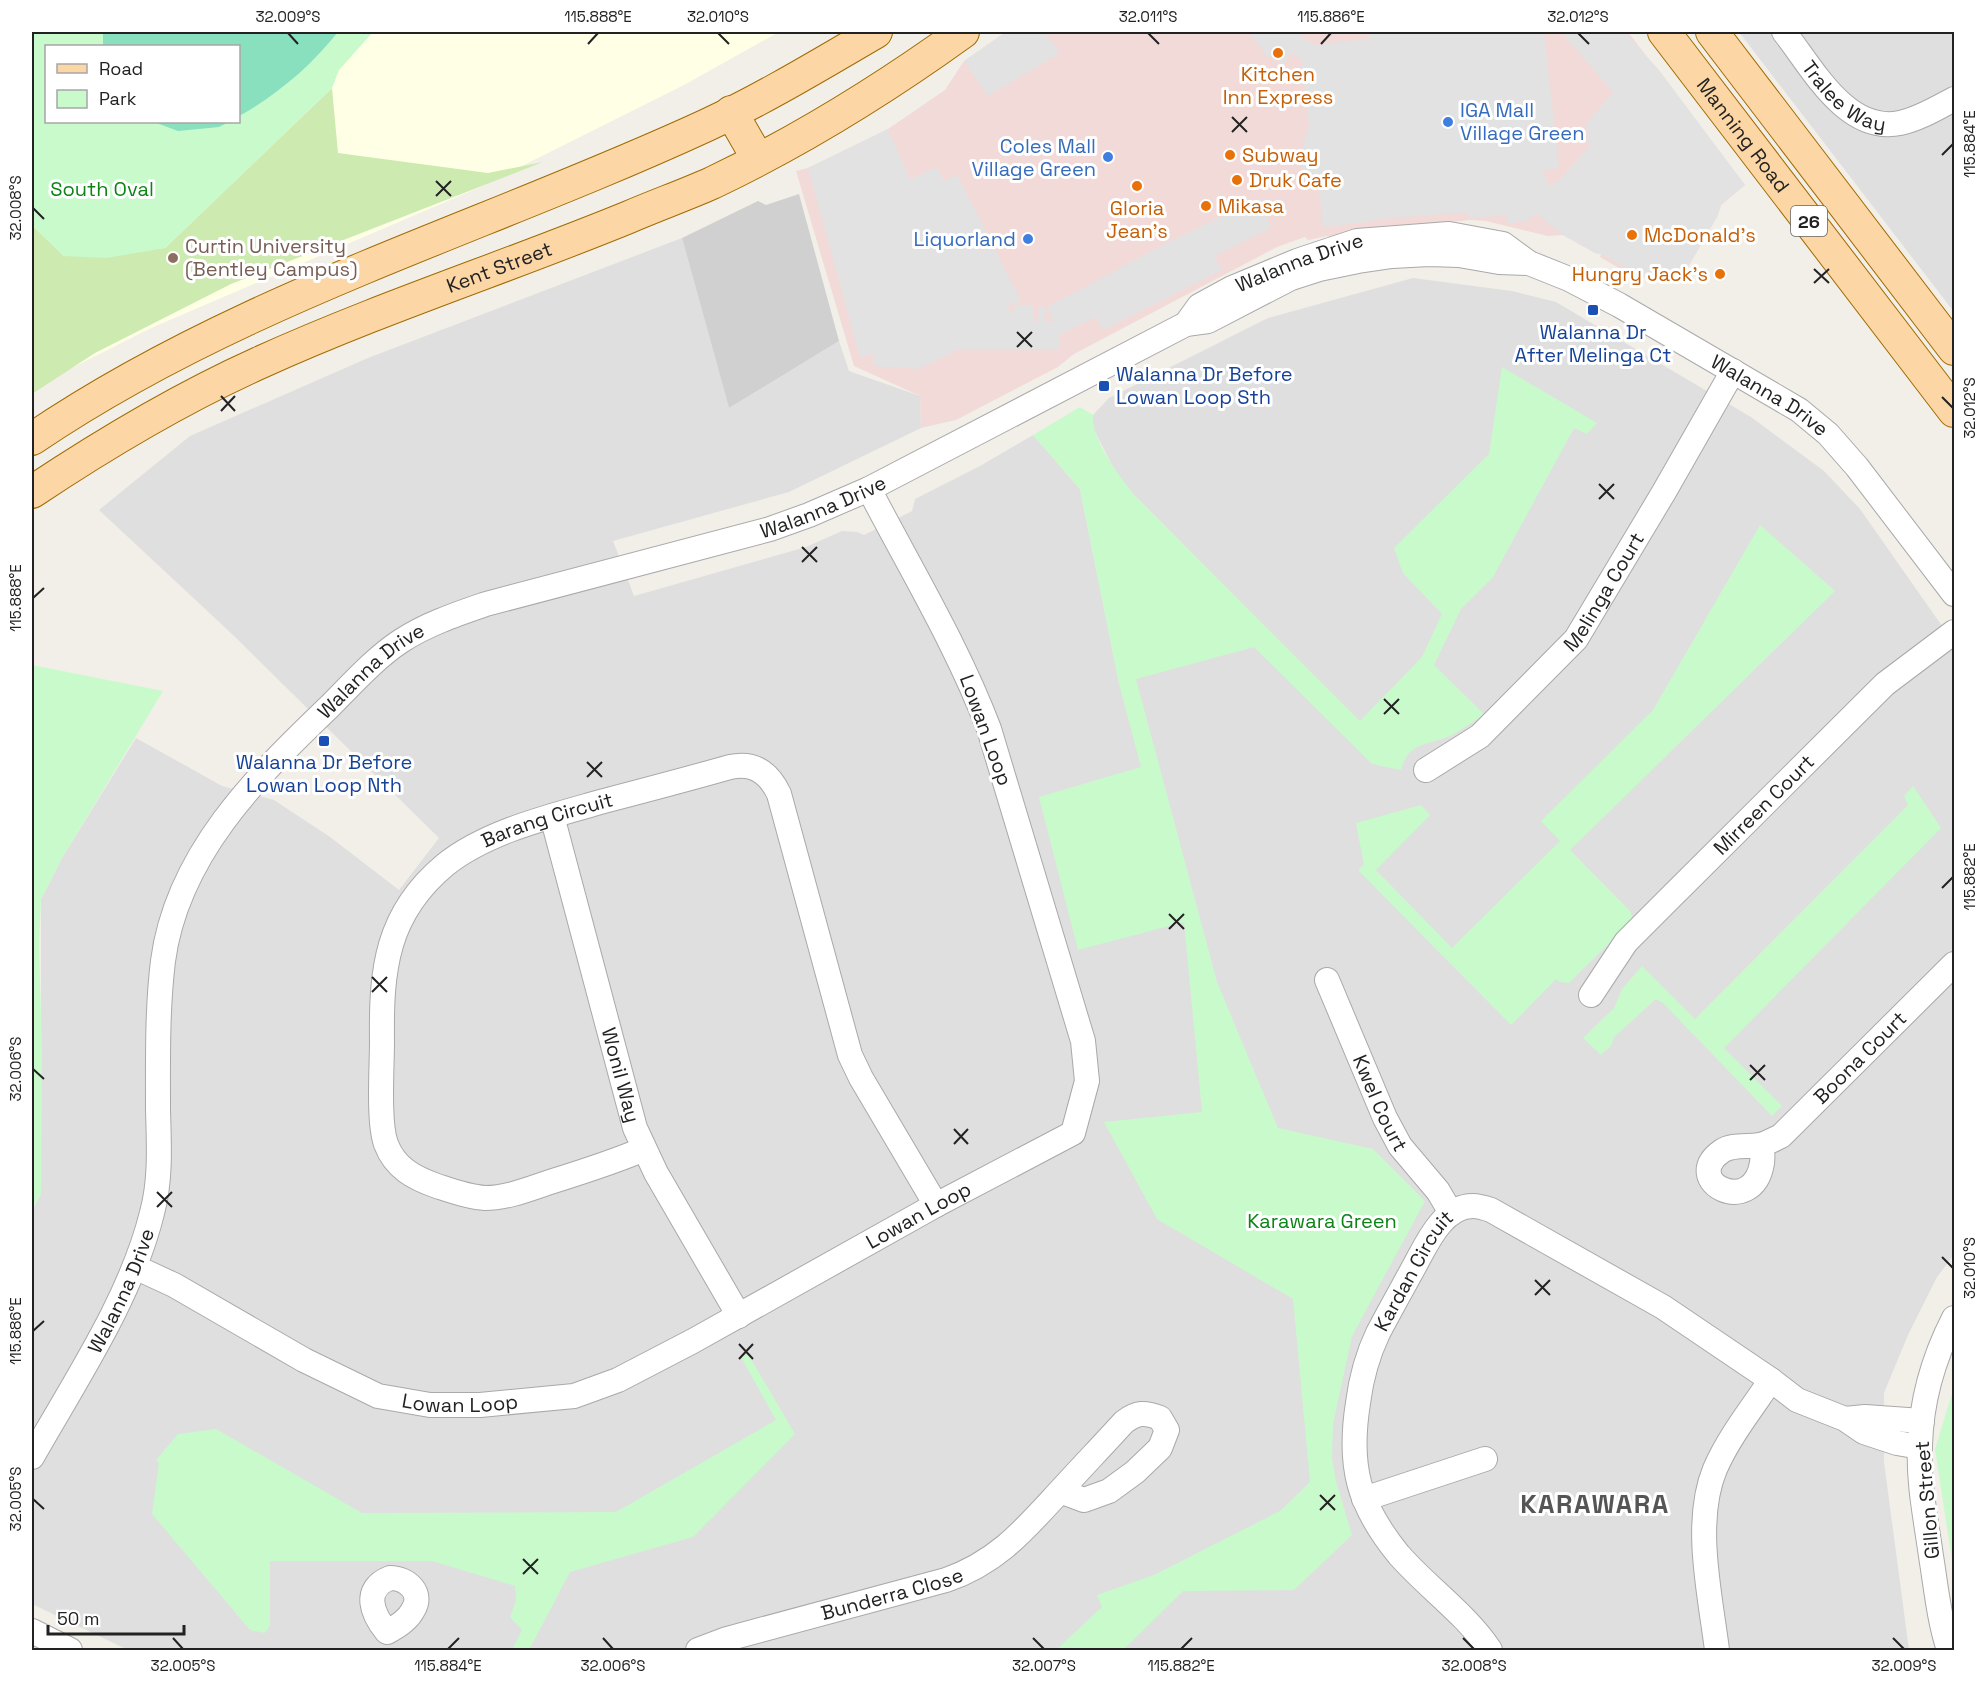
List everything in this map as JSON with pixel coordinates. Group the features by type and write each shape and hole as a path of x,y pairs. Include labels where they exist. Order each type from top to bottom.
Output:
{"main road":[{"path":"32,439 108,391 234,325 362,269 608,169 789,83 876,32"},
{"name":"Kent Street","path":"32,492 116,437 201,391 260,363 373,316 553,248 711,183 812,130 963,32"},
{"name":"Manning Road","path":"1664,32 1954,411"},
{"name":"Manning Road","path":"1712,32 1951,342"},
{"path":"731,112 758,159"}],"street":[{"name":"Tralee Way","path":"1784,32 1831,93 1846,109 1860,118 1884,125 1898,123 1914,119 1954,99"},
{"name":"Walanna Drive","path":"32,1457 105,1328 135,1267 153,1210 158,1178 160,998 166,942 191,874 210,840 240,797 350,686 400,642 456,614 486,604 770,529 808,515 870,489 1002,418 1186,324 1198,306 1232,288 1297,261 1357,241 1449,234 1503,244 1529,263 1569,279 1619,305 1800,410 1828,434 1857,467 1954,594"},
{"name":"Melinga Court","path":"1426,770 1480,736 1576,639 1733,371"},
{"name":"Lowan Loop","path":"135,1267 174,1285 304,1360 378,1396 430,1405 480,1405 574,1396 618,1380 739,1316 936,1205 1073,1133 1087,1082 1083,1041 999,763 975,692 870,489"},
{"name":"Mirreen Court","path":"1591,995 1626,942 1674,894 1885,684 1954,632"},
{"name":"Barang Circuit","path":"644,1149 613,1162 512,1194 487,1198 464,1194 419,1180 400,1166 387,1146 384,1136 381,995 386,960 403,917 428,881 446,864 465,852 492,838 552,816 739,765 758,769 770,778 779,794 855,1066 936,1205"},
{"name":"Wonil Way","path":"552,816 628,1108 656,1173 739,1316"},
{"name":"Boona Court","path":"1762,1144 1780,1136 1792,1126 1954,964"},
{"name":"Kwel Court","path":"1327,980 1385,1118 1400,1146 1438,1191 1451,1213"},
{"name":"Kardan Circuit","path":"1490,1650 1475,1631 1400,1556 1374,1519 1364,1499 1353,1458 1354,1426 1359,1393 1378,1335 1434,1229 1451,1213 1472,1206 1491,1210 1663,1307 1797,1400 1845,1419 1863,1432 1897,1443 1920,1447"},
{"name":"Gillon Street","path":"1949,1650 1938,1604 1932,1562 1922,1485 1920,1447 1922,1421 1932,1374 1954,1318"},
{"path":"1717,1650 1703,1528 1710,1482 1722,1454 1771,1380"},
{"name":"Kardan Circuit","path":"1845,1419 1922,1421"},
{"path":"1364,1499 1485,1459"},
{"name":"Bunderra Close","path":"698,1650 727,1639 970,1572 1017,1538 1060,1491"},
{"path":"32,1631 70,1650"}],"shaded area":[{"name":"Curtin University (Bentley Campus)","path":"32,32 779,32 684,85 478,188 151,328 32,388"},
{"path":"1006,32 1628,32 1745,185 1721,205 1717,217 1688,267 1675,277 1658,281 1643,277 1641,281 1600,257 1601,254 1563,235 1548,236 1486,221 1470,220 1366,231 1333,238 1327,236 1308,240 1305,237 1277,247 1074,354 1058,367 956,420 921,428 920,396 854,366 796,171 808,168 888,129 945,90 964,61"},
{"path":"1006,32 1044,32 1060,53 988,96 964,61"},
{"path":"1249,32 1302,32 1300,36 1315,45 1369,39 1369,32 1544,32 1559,168 1543,170 1548,186 1559,181 1589,147 1586,124 1613,92 1561,32 1625,32 1659,70 1745,185 1721,205 1717,217 1688,267 1675,277 1658,281 1643,277 1602,254 1595,253 1563,235 1536,213 1528,221 1508,223 1506,215 1469,218 1468,212 1380,219 1323,227 1319,187 1309,187 1304,182 1301,154 1309,124 1301,59 1291,53 1283,64 1267,56"},
{"path":"1739,32 1954,32 1954,312"},
{"path":"888,129 910,180 937,167 944,181 957,175 990,239 978,245 980,252 993,246 1021,300 1008,306 1012,316 1014,305 1034,306 1034,321 1038,321 1039,306 1045,307 1046,322 1053,321 1047,307 1165,244 1260,198 1271,228 1215,256 1222,270 1103,330 1095,317 1060,335 1059,349 959,349 918,369 873,366 873,354 860,357 808,168"},
{"path":"799,194 839,341 729,408 682,238 758,201 766,205"},
{"path":"682,238 729,408 839,341 849,371 920,396 921,428 789,492 613,541 634,596 806,547 842,531 864,535 912,511 915,499 980,466 1033,435 1080,489 1119,683 1270,632 1134,495 1115,471 1092,426 1093,415 1109,398 1268,318 1413,278 1512,291 1556,302 1751,417 1824,471 1860,509 1954,643 1954,1255 1937,1277 1908,1335 1884,1393 1884,1462 1909,1650 128,1650 32,1604 32,1211 41,1193 41,899 62,858 136,738 222,786 274,800 330,837 399,890 439,838 232,634 99,510 190,436 368,358"}],"green space":[{"name":"South Oval","path":"32,32 373,32 339,70 332,88 165,248 106,258 64,256 32,225"},
{"path":"103,32 338,32 293,79 240,115 240,45 103,45"},
{"path":"332,88 338,153 488,173 543,162 231,284 95,353 32,394 32,225 64,256 165,248"},
{"path":"157,123 227,123 219,127 178,131"},
{"name":"Karawara Green","path":"1502,367 1597,423 1587,434 1574,428 1493,577 1461,609 1434,665 1484,714 1452,735 1421,745 1409,753 1401,770 1372,764 1254,647 1136,679 1217,982 1278,1128 1373,1149 1425,1201 1352,1336 1333,1424 1332,1459 1352,1535 1294,1590 1183,1591 1123,1650 1056,1650 1102,1607 1097,1595 1154,1575 1280,1511 1310,1482 1293,1299 1157,1219 1104,1122 1202,1112 1184,922 1078,950 1039,797 1141,767 1119,684 1080,489 1033,435 1080,407 1093,415 1096,435 1101,446 1134,495 1360,721 1422,657 1442,614 1403,573 1394,548 1489,454"},
{"path":"1760,525 1835,591 1570,850 1630,911 1633,920 1569,983 1556,979 1511,1025 1358,870 1364,865 1356,823 1421,805 1430,815 1376,870 1452,948 1560,841 1541,821 1653,710"},
{"path":"32,665 163,691 62,858 41,899 39,946 42,1052 41,1193 32,1211"},
{"path":"1913,786 1941,828 1724,1048 1782,1106 1772,1116 1663,1003 1656,999 1614,1037 1611,1046 1601,1055 1583,1038 1614,1008 1622,989 1642,966 1695,1019 1908,805 1904,796"},
{"path":"748,1354 795,1434 693,1537 570,1572 529,1650 512,1650 522,1630 510,1617 516,1601 515,1586 432,1561 270,1561 270,1626 265,1633 250,1630 152,1514 159,1462 156,1460 178,1434 216,1429 362,1513 616,1512 776,1420 741,1357"},
{"path":"1954,1387 1954,1574 1935,1449"}],"place":[{"name":"Kitchen Inn Express","path":"1278,53"},
{"name":"IGA Mall Village Green","path":"1448,122"},
{"name":"Subway","path":"1230,155"},
{"name":"Coles Mall Village Green","path":"1108,157"},
{"name":"Druk Cafe","path":"1237,180"},
{"name":"Gloria Jean's","path":"1137,186"},
{"name":"Mikasa","path":"1206,206"},
{"name":"McDonald's","path":"1632,235"},
{"name":"Liquorland","path":"1028,239"},
{"name":"Curtin University (Bentley Campus)","path":"173,258"},
{"name":"Hungry Jack's","path":"1720,274"},
{"name":"Walanna Dr After Melinga Ct","path":"1593,310"},
{"name":"Walanna Dr Before Lowan Loop Sth","path":"1104,386"},
{"name":"Walanna Dr Before Lowan Loop Nth","path":"324,741"}],"district":[{"name":"KARAWARA","path":"1595,1504"}]}
